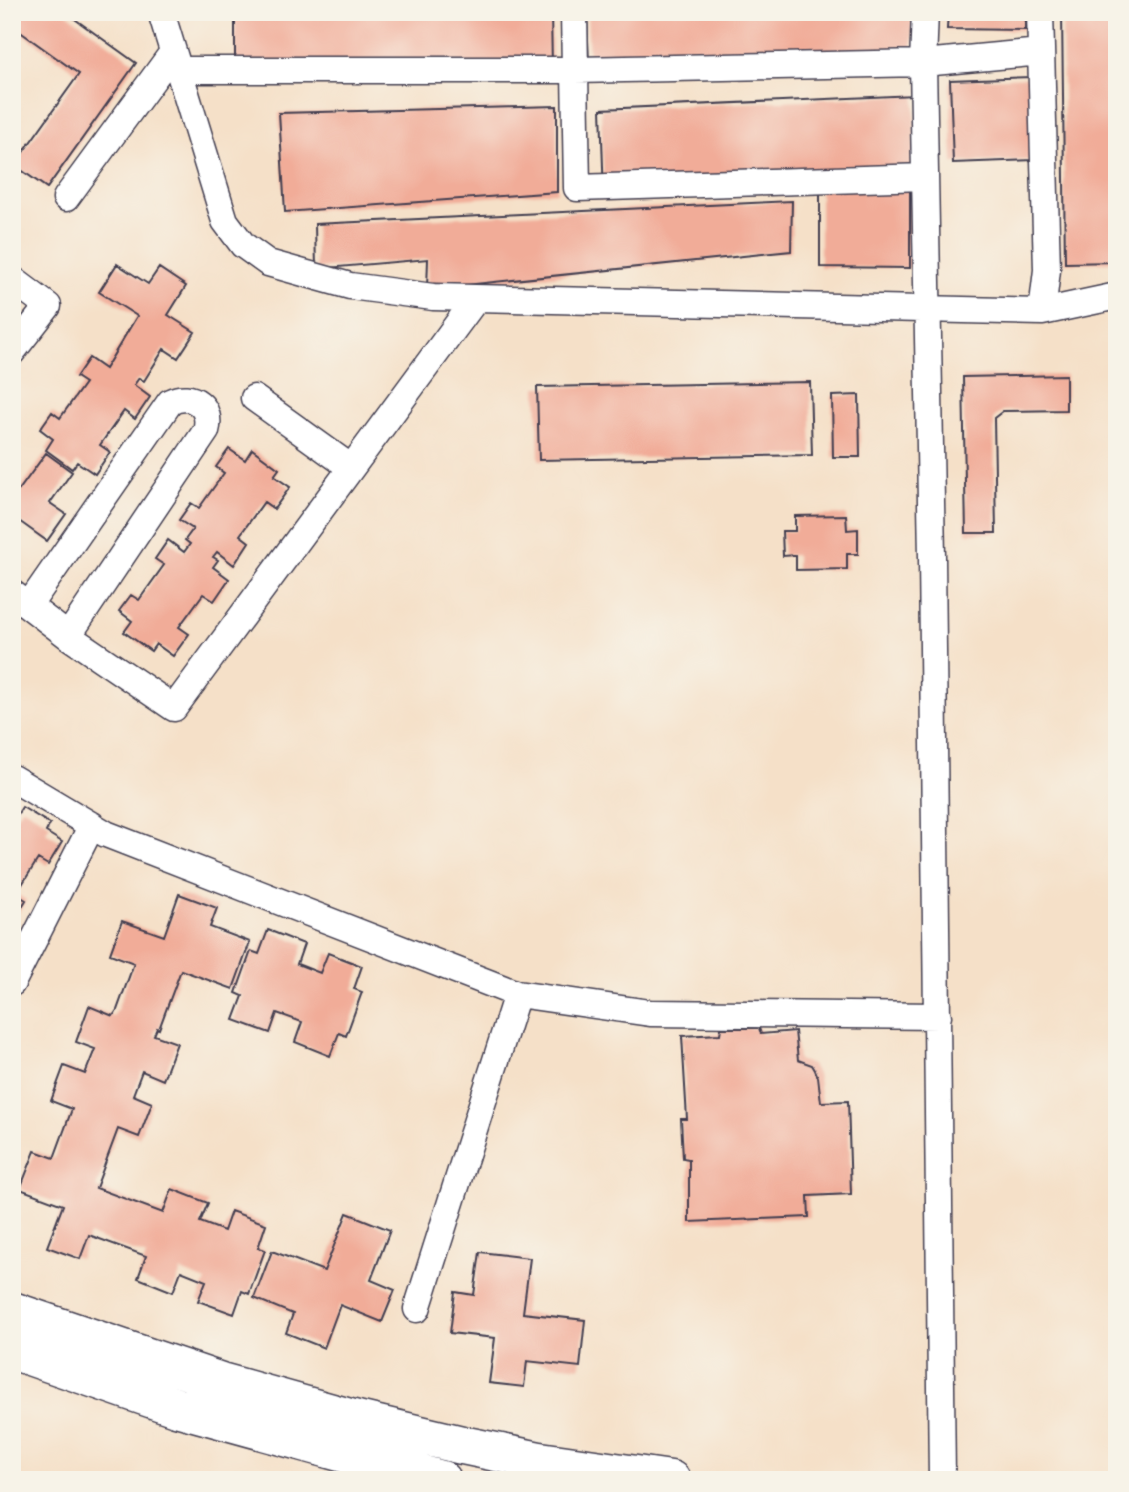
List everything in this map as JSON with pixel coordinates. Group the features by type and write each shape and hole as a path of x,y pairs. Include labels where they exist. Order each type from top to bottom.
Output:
{"highway":[{"path":"12,1311 222,1382 344,1417 462,1446 540,1461 671,1480"},
{"path":"12,1350 176,1407 442,1480"}],"street":[{"path":"161,12 225,221 233,234 255,255 268,263 350,286 402,294 476,299 1042,312 1117,296"},
{"path":"573,12 577,188 925,177"},
{"path":"925,12 923,63 942,1480"},
{"path":"1040,12 1047,270 1042,312"},
{"path":"176,61 576,70 923,63 1041,52"},
{"path":"66,198 176,61"},
{"path":"12,279 48,306 12,352"},
{"path":"68,636 206,431 208,415 199,402 185,397 170,402 20,599 68,636 174,708 476,299"},
{"path":"254,398 350,467"},
{"path":"12,778 106,834 517,994 650,1013 937,1016"},
{"path":"12,983 92,825"},
{"path":"416,1309 517,994"}],"building":[{"path":"12,12 65,12 136,63 47,188 14,165 79,74 12,26"},
{"path":"235,12 551,12 552,67 235,73"},
{"path":"587,12 913,12 912,53 589,67"},
{"path":"948,12 1025,12 1025,30 947,29"},
{"path":"1062,12 1117,12 1117,262 1065,263"},
{"path":"1031,77 1034,160 953,163 950,80"},
{"path":"915,95 914,170 604,197 601,109"},
{"path":"557,106 557,192 285,212 279,113"},
{"path":"820,185 910,186 910,268 820,267"},
{"path":"792,201 791,251 427,289 428,259 316,269 315,224"},
{"path":"117,264 148,284 159,268 186,286 168,315 195,332 178,358 164,349 144,381 139,378 134,385 150,397 135,419 124,411 100,445 110,452 95,474 77,462 72,469 46,450 53,439 40,429 52,412 60,418 85,383 76,377 89,358 105,369 137,316 99,292"},
{"path":"1066,375 1066,410 1003,411 994,418 996,533 966,533 963,377"},
{"path":"810,382 812,455 539,460 537,387"},
{"path":"859,395 860,457 833,457 832,396"},
{"path":"229,449 245,460 252,449 279,469 274,476 290,487 274,509 264,502 240,535 249,542 234,565 217,552 213,557 218,560 213,567 229,579 214,601 203,594 179,627 189,634 173,656 156,644 151,651 124,632 132,621 119,611 131,595 139,600 164,565 155,559 168,540 184,552 190,544 185,540 193,529 179,520 191,503 199,508 224,473 216,467"},
{"path":"46,453 72,472 50,503 66,514 47,541 19,521 12,530 12,485 19,490"},
{"path":"846,515 847,530 858,529 858,554 847,554 847,569 796,570 796,555 783,556 782,531 795,531 795,516"},
{"path":"22,807 50,824 46,832 62,842 48,865 38,859 16,894 26,900 12,923 12,816 15,818"},
{"path":"179,894 217,908 210,927 250,942 233,989 181,970 159,1029 157,1028 154,1035 177,1043 163,1080 142,1071 133,1095 152,1103 139,1137 118,1129 96,1188 163,1213 172,1189 208,1203 200,1222 224,1231 231,1211 266,1224 258,1248 265,1250 249,1294 242,1291 234,1314 198,1301 206,1281 181,1271 173,1292 138,1278 146,1256 89,1235 80,1259 47,1247 63,1205 20,1189 35,1151 54,1158 72,1109 51,1101 64,1066 85,1074 95,1049 76,1042 89,1006 113,1016 117,1010 134,963 110,954 122,921 164,936"},
{"path":"268,930 304,944 297,964 320,973 328,953 362,966 354,989 362,992 346,1036 339,1033 330,1056 295,1042 302,1022 277,1013 270,1033 234,1020 243,996 236,993 251,951 259,954"},
{"path":"721,1028 759,1028 761,1034 795,1031 798,1060 812,1065 815,1070 821,1102 848,1101 851,1194 808,1196 809,1217 689,1222 689,1159 683,1158 681,1119 687,1119 682,1036 720,1034"},
{"path":"347,1213 390,1230 371,1280 395,1290 382,1322 340,1305 324,1348 286,1333 293,1314 254,1298 272,1251 324,1271"},
{"path":"480,1252 530,1258 523,1313 585,1320 580,1367 527,1361 524,1387 489,1383 495,1338 450,1333 455,1292 474,1295"}]}
